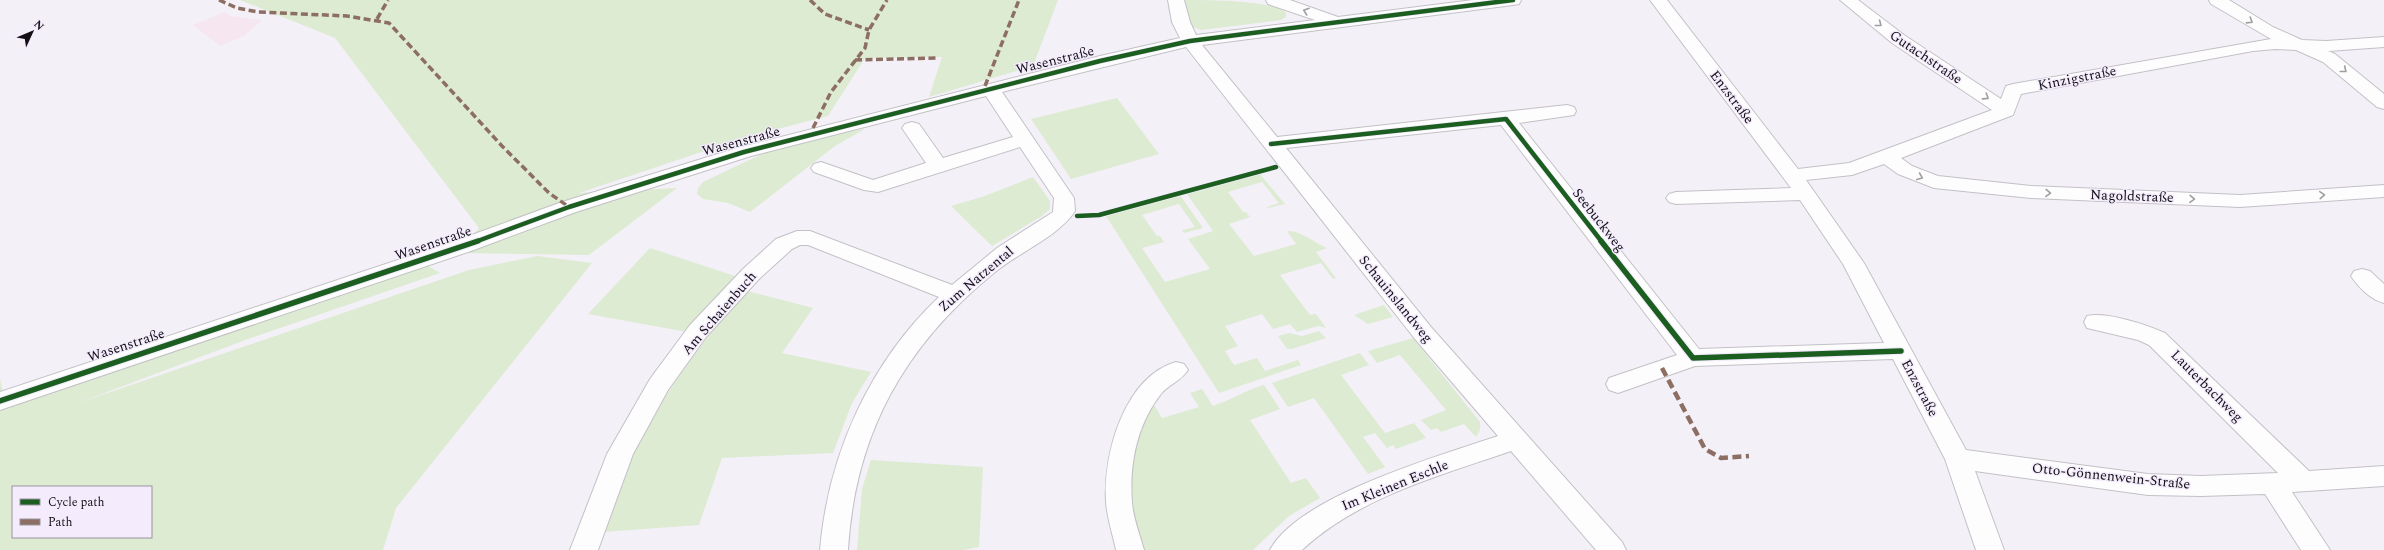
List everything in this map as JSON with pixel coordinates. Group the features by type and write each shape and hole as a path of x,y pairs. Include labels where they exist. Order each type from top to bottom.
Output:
{"street":[{"name":"Schauinslandweg","path":"1176,0 1181,22 1190,41 1270,144 1423,333 1612,550"},
{"path":"1274,0 1337,22"},
{"name":"Wasenstraße","path":"0,400 693,167 1107,59 1190,41 1337,22 1468,2 1513,0"},
{"name":"Enzstraße","path":"1658,0 1793,176 1853,263 1958,458 1990,550"},
{"name":"Gutachstraße","path":"1848,0 1898,39 2006,111"},
{"path":"2217,0 2267,31 2329,58 2384,103"},
{"name":"Kinzigstraße","path":"2006,111 2013,90 2253,46 2275,44 2326,46 2384,42"},
{"name":"Zum Natzental","path":"834,550 834,524 855,445 892,369 922,328 954,294 1009,250 1052,223 1065,211 1064,198 991,89"},
{"path":"1270,144 1506,119 1567,111"},
{"path":"1793,176 1852,169 2006,111"},
{"name":"Seebuckweg","path":"1506,119 1693,358"},
{"path":"912,128 938,166"},
{"path":"821,168 871,186 878,186 1024,140"},
{"name":"Nagoldstraße","path":"1887,157 1905,170 1934,182 2031,192 2240,201 2384,191"},
{"path":"1676,198 1806,194"},
{"name":"Am Schaienbuch","path":"584,550 620,454 660,385 698,331 751,274 784,244 797,238 810,238 954,294"},
{"path":"2362,276 2384,296"},
{"name":"Lauterbachweg","path":"2095,322 2144,333 2157,339 2302,480"},
{"path":"1618,384 1693,358 1901,351"},
{"path":"1130,550 1119,503 1120,458 1135,414 1153,386 1176,370"},
{"name":"Im Kleinen Eschle","path":"1284,550 1292,541 1331,511 1400,481 1516,440"},
{"name":"Otto-Gönnenwein-Straße","path":"1958,458 2088,477 2175,486 2272,483 2384,476"},
{"path":"2272,483 2316,550"}],"shaded area":[{"path":"225,12 230,16 262,20 244,36 220,46 193,25"}],"green space":[{"path":"240,0 1058,0 1033,66 929,97 942,57 865,58 828,116 743,138 579,193 677,188 589,255 459,253 479,228 335,38"},
{"path":"1183,0 1207,0 1269,5 1286,13 1286,17 1281,20 1201,30 1189,25"},
{"path":"1117,98 1159,154 1071,179 1031,119"},
{"path":"865,129 835,146 750,212 728,203 703,199 697,194 698,188 703,182 768,151 836,134"},
{"path":"1260,174 1285,204 1268,208 1267,207 1279,203 1262,182 1228,192 1243,212 1246,212 1250,217 1229,224 1254,256 1296,244 1287,231 1292,231 1302,235 1327,248 1316,252 1336,278 1333,279 1321,263 1280,275 1310,315 1316,314 1326,328 1318,326 1297,332 1290,324 1273,329 1262,314 1225,326 1238,346 1225,351 1234,365 1257,358 1265,371 1298,360 1301,365 1219,393 1106,216 1180,195 1203,228 1184,233 1182,230 1195,227 1179,204 1142,215 1157,236 1160,236 1164,242 1142,248 1165,282 1210,269 1188,239 1213,231 1187,194"},
{"path":"1033,177 1050,201 1050,209 1042,216 992,246 951,206 982,197"},
{"path":"650,248 738,277 687,332 588,314"},
{"path":"537,256 592,263 396,508 383,550 0,550 0,379 3,393 427,265 440,273 248,339 78,403 469,270"},
{"path":"747,291 813,308 782,353 871,372 852,403 833,453 722,458 699,525 603,532 627,467 661,404 702,344"},
{"path":"1384,305 1393,317 1368,324 1354,315"},
{"path":"1319,331 1326,338 1292,349 1287,349 1278,336 1289,333 1302,336"},
{"path":"1413,338 1480,422 1480,430 1476,437 1464,424 1441,432 1437,428 1431,430 1421,420 1446,410 1400,355 1377,363 1368,351"},
{"path":"1360,353 1369,365 1341,375 1385,433 1414,423 1426,438 1396,449 1393,445 1387,448 1375,433 1363,437 1385,467 1368,474 1314,398 1288,407 1272,383"},
{"path":"1264,385 1280,409 1250,420 1291,483 1306,478 1320,498 1289,516 1253,550 1142,550 1133,511 1129,468 1134,443 1153,403 1162,418 1199,407 1190,393 1202,389 1213,406"},
{"path":"871,460 983,467 979,547 963,550 857,550 862,489"}],"marked path":[{"path":"219,0 237,8 258,12 347,16 369,18 389,23 502,146 549,193 569,207"},
{"path":"377,19 388,0"},
{"path":"810,0 825,14 869,30"},
{"path":"813,128 831,92 865,48 869,30 887,0"},
{"path":"985,86 1019,0"},
{"path":"855,60 938,58"},
{"path":"1662,368 1705,449 1721,458 1749,456"}],"cycle path":[{"path":"0,401 463,246 569,207 744,152 1100,61 1190,41 1513,0"},
{"path":"1271,144 1506,119 1693,358 1901,351"},
{"path":"1077,216 1099,215 1276,167"}]}
